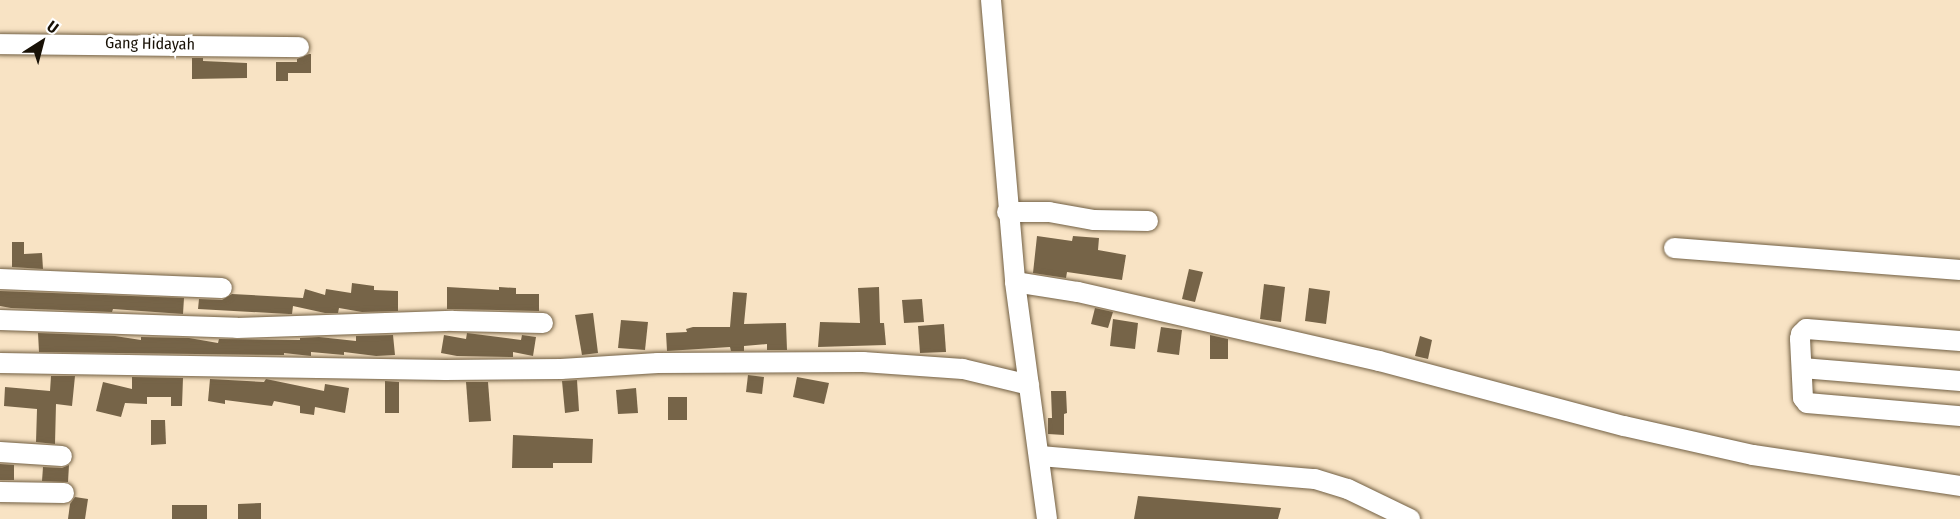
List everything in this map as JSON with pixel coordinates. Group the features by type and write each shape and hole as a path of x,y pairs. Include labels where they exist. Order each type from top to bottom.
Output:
{"street":[{"path":"991,0 1007,212 1047,519"},
{"name":"Gang Hidayah","path":"0,44 299,47"},
{"path":"1007,212 1049,212 1094,220 1148,221"},
{"path":"1674,248 1960,270"},
{"path":"0,279 222,288"},
{"path":"1015,282 1078,292 1368,358 1624,426 1753,455 1960,486"},
{"path":"0,320 237,328 388,322 543,323"},
{"path":"1960,341 1806,329 1801,334 1803,398 1808,403 1960,416"},
{"path":"0,363 445,370 561,369 658,363 863,362 963,369 1029,385"},
{"path":"1802,368 1960,381"},
{"path":"0,452 62,456"},
{"path":"1040,456 1315,479 1348,489 1410,519"},
{"path":"0,492 64,493"}],"building":[{"path":"311,54 311,73 288,73 288,81 276,81 276,62 297,62 297,59"},
{"path":"192,58 203,58 203,61 247,63 247,78 192,79"},
{"path":"1037,236 1072,241 1073,236 1099,238 1098,250 1126,255 1122,280 1067,272 1066,278 1033,273"},
{"path":"12,242 24,242 24,254 42,253 43,269 12,267"},
{"path":"1189,269 1203,272 1195,302 1182,299"},
{"path":"352,283 374,286 374,290 398,291 398,311 362,312 339,308 338,313 325,313 293,306 292,314 289,314 198,309 199,299 222,300 232,294 303,298 305,289 325,295 326,289 351,293"},
{"path":"1264,284 1285,287 1281,322 1260,319"},
{"path":"447,287 499,290 499,287 516,288 516,294 539,294 539,311 447,309"},
{"path":"879,287 880,323 884,323 886,345 818,347 820,322 860,323 858,288"},
{"path":"1309,288 1330,291 1326,324 1305,321"},
{"path":"0,291 184,298 183,314 113,309 112,312 11,308 0,306"},
{"path":"733,292 747,293 744,324 786,323 787,350 767,350 767,344 744,346 744,351 731,351 730,347 667,351 666,333 687,332 686,329 693,327 730,327"},
{"path":"922,299 924,322 904,323 902,300"},
{"path":"1095,308 1113,312 1108,328 1091,324"},
{"path":"593,313 598,353 582,355 575,315"},
{"path":"1113,319 1138,323 1135,349 1110,346"},
{"path":"621,320 648,322 645,350 618,348"},
{"path":"944,324 946,352 920,353 918,326"},
{"path":"1161,327 1182,330 1179,355 1157,352"},
{"path":"38,333 115,336 141,340 141,337 189,338 218,343 219,339 300,340 300,338 319,337 356,341 356,336 393,335 395,355 376,356 344,352 344,355 311,352 311,356 284,353 284,355 39,352"},
{"path":"467,333 521,340 522,335 536,337 533,356 513,352 513,357 457,356 441,353 444,335 466,339"},
{"path":"1210,335 1228,339 1228,359 1210,359"},
{"path":"1420,336 1432,340 1428,359 1415,356"},
{"path":"748,375 764,377 762,394 746,392"},
{"path":"51,376 75,376 72,406 56,404 55,444 36,442 37,409 4,406 5,387 50,391"},
{"path":"132,377 183,378 182,406 171,406 171,397 147,397 147,404 125,403 121,417 96,411 103,382 132,389"},
{"path":"797,377 829,383 824,404 793,397"},
{"path":"210,379 264,382 266,379 324,391 325,384 349,388 345,413 315,407 314,415 300,413 300,406 274,401 272,406 225,400 225,404 208,401"},
{"path":"577,380 579,411 565,413 562,381"},
{"path":"385,381 399,382 399,413 385,413"},
{"path":"466,382 488,382 491,421 469,422"},
{"path":"636,388 638,413 618,414 616,390"},
{"path":"1051,391 1066,391 1067,413 1064,414 1064,435 1048,434 1048,418 1052,418"},
{"path":"668,397 687,397 687,420 668,420"},
{"path":"151,420 165,420 166,444 151,445"},
{"path":"513,435 593,439 592,463 553,463 553,468 512,468"},
{"path":"0,464 14,465 14,480 0,480"},
{"path":"69,465 68,482 42,481 43,467 62,468"},
{"path":"1138,496 1281,508 1278,519 1134,519"},
{"path":"75,497 88,499 85,519 68,519 70,504"},
{"path":"261,503 261,519 238,519 238,504"},
{"path":"172,505 207,505 207,519 172,519"}]}
